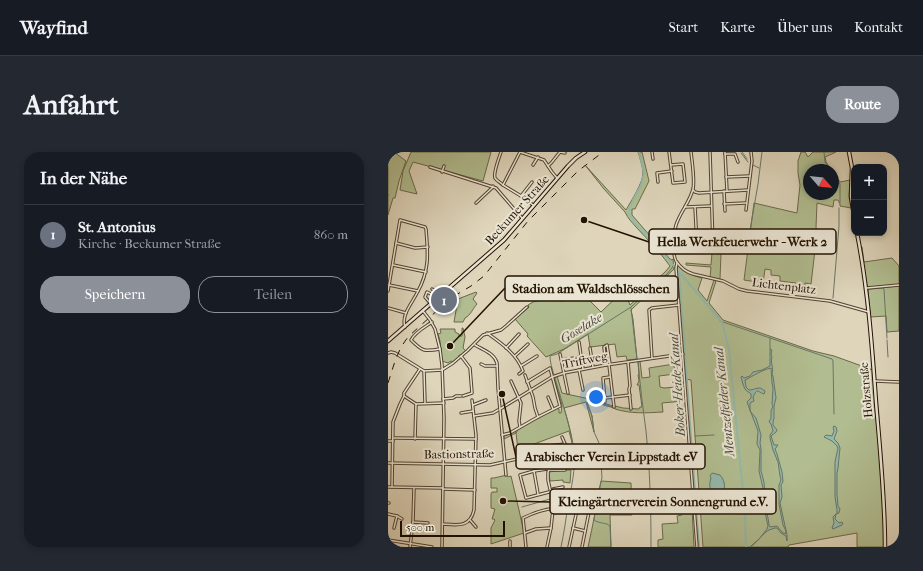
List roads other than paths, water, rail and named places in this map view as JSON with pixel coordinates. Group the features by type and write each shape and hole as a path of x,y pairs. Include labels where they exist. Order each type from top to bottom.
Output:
{"main road":[{"name":"Beckumer Straße","path":"388,341 504,240 573,160 585,152"},
{"path":"849,152 852,168 852,200"},
{"name":"Holzstraße","path":"857,236 869,312 884,497 885,547"}],"street":[{"path":"501,152 495,173 496,180 533,205"},
{"path":"503,185 520,152 544,160 557,178"},
{"path":"548,166 560,152 565,153"},
{"path":"652,152 653,159"},
{"path":"669,152 673,183 685,182 683,164 671,165"},
{"path":"691,152 694,184 693,190 676,224 674,235 675,258 678,263 676,266 678,298 697,547"},
{"path":"710,152 710,192 713,251"},
{"path":"746,210 752,161 751,152"},
{"path":"727,191 725,153 735,154 738,162"},
{"path":"533,165 538,157"},
{"path":"442,172 444,166"},
{"path":"430,167 442,172 493,186 499,190 522,218"},
{"path":"658,182 657,173 672,171"},
{"path":"726,177 750,176"},
{"path":"521,196 532,182"},
{"path":"476,203 493,186"},
{"path":"693,190 699,193 748,190"},
{"path":"724,191 725,211"},
{"path":"724,204 747,203"},
{"path":"685,207 711,206"},
{"path":"695,207 697,245 713,245"},
{"path":"388,292 400,220 425,227 428,247 426,272 406,313 404,322 405,327"},
{"path":"396,243 415,248 428,247"},
{"name":"Lichtenplatz","path":"678,263 689,273 727,282 743,290 830,301 869,312"},
{"path":"393,265 426,272"},
{"path":"389,285 418,291"},
{"path":"866,288 899,285"},
{"path":"431,304 425,297 428,292 433,295 435,291 432,289"},
{"path":"667,299 678,298"},
{"path":"652,358 649,310 652,308 679,306"},
{"path":"388,353 395,353 424,371 442,370 461,356 483,335 501,330 527,307"},
{"path":"388,308 406,313"},
{"path":"423,312 432,322 437,337 442,370 444,399 442,547"},
{"path":"432,322 415,334 411,340 420,348 425,350 429,351 440,349"},
{"path":"487,333 515,356 523,371 518,374"},
{"path":"506,348 519,334"},
{"path":"579,342 583,369"},
{"path":"474,344 496,359 499,410 506,475"},
{"path":"515,356 528,344"},
{"path":"608,364 608,345 604,346 614,407"},
{"path":"590,348 593,367"},
{"path":"560,354 568,393"},
{"name":"Triftweg","path":"474,416 499,410 554,376 564,373 608,364 683,354"},
{"path":"444,399 472,393 470,368 461,356"},
{"path":"521,366 537,356"},
{"path":"562,360 581,357"},
{"path":"628,362 629,389 632,409"},
{"path":"481,364 485,366 497,366"},
{"path":"502,435 510,433 560,405 554,376 550,368 527,382"},
{"path":"392,487 393,422 404,393 420,369"},
{"path":"579,370 583,390"},
{"path":"424,371 425,403"},
{"path":"525,375 538,417"},
{"path":"605,402 602,378 610,377"},
{"path":"511,381 521,402 519,421 520,427"},
{"path":"875,382 899,382"},
{"path":"605,398 630,395"},
{"path":"404,396 416,404 444,403"},
{"path":"548,397 553,409"},
{"path":"442,524 462,524 470,520 474,510 476,435 472,400"},
{"path":"473,405 486,400"},
{"path":"415,439 416,404"},
{"path":"461,413 473,411"},
{"path":"562,437 565,444 565,456"},
{"path":"388,441 415,439 476,439"},
{"path":"548,446 565,444"},
{"name":"Bastionstraße","path":"388,463 490,465 548,452 549,460 565,456 572,457"},
{"path":"547,547 553,508 552,492 548,480 548,470 550,468 549,460"},
{"path":"563,487 526,498 520,475 547,469 565,470"},
{"path":"534,471 538,494"},
{"path":"388,487 475,490"},
{"path":"410,547 413,522 414,488"},
{"path":"569,547 578,497"},
{"path":"582,547 592,497"},
{"path":"526,547 523,518 540,510 553,508 577,508 589,511"},
{"path":"388,514 402,518"},
{"path":"394,528 397,516"},
{"path":"470,520 476,527"},
{"path":"413,522 428,523"},
{"path":"525,533 536,529 551,528"},
{"path":"573,528 585,531"},
{"path":"388,540 432,547"},
{"path":"510,541 510,547"}],"water":[{"path":"770,349 772,350 772,374 776,398 773,425 777,430 771,436 774,445 778,445 775,449 782,472 783,482 781,485 782,497 780,503 787,535 787,541 786,536 777,528 767,531 760,538 768,526 764,508 763,488 759,471 760,450 757,444 758,431 751,412 756,418 761,435 761,471 764,482 769,525 770,527 777,526 785,534 786,531 783,525 779,504 779,485 781,480 778,462 770,438 773,431 769,422 773,406 771,368 745,380 746,387 749,390 759,388 765,391 764,394 758,391 756,392 753,397 754,401 750,403 750,410 747,402 751,398 751,394 745,389 741,377 742,376 744,378 750,376 753,372 770,366"},
{"path":"834,426 836,427 837,431 834,439 840,448 837,473 837,494 838,506 840,509 839,513 836,514 835,462 838,448 832,441 824,437 826,435 832,436"},
{"path":"712,473 720,475 724,483 724,514 723,499 710,489 710,476"},
{"path":"836,514 835,519 839,523 843,523 842,525 833,529 833,517"}],"waterway":[{"name":"Boker-Heide-Kanal","path":"639,152 644,173 641,185 628,213 674,266"},
{"path":"742,152 747,159"},
{"path":"762,152 749,236 814,252"},
{"path":"824,152 826,164"},
{"path":"741,153 748,162"},
{"path":"753,165 759,168"},
{"path":"839,182 840,203"},
{"path":"833,298 839,208"},
{"name":"Goselake","path":"561,547 573,478 574,451 571,434 552,369 550,356 557,354 631,307 667,274 672,268 673,264"},
{"name":"Boker-Heide-Kanal","path":"677,270 679,272 699,547"},
{"name":"Mentzelfelder Kanal","path":"679,272 722,322 729,350 745,513 746,547"},
{"path":"869,289 884,289 887,338"},
{"path":"631,308 637,359"},
{"path":"720,321 832,359 834,414"},
{"path":"770,338 770,349"},
{"path":"887,340 888,357"},
{"path":"638,362 646,431 651,547"},
{"path":"599,443 594,432 592,416 587,402 593,401 613,407"},
{"path":"695,436 714,435"},
{"path":"600,445 602,478 594,520 610,526 611,547"},
{"path":"521,466 547,460 571,460"},
{"path":"522,507 550,499 568,497"}],"railway":[{"path":"388,383 399,352 409,336 451,298 484,276 528,221 578,171 603,152"}],"place":[{"name":"Hella Werkfeuerwehr - Werk 2","path":"584,220"},
{"name":"St. Antonius","path":"444,300"},
{"name":"Stadion am Waldschlösschen","path":"450,346"},
{"name":"Arabischer Verein Lippstadt eV","path":"502,394"},
{"name":"Kleingärtnerverein Sonnengrund e.V.","path":"503,501"}]}
